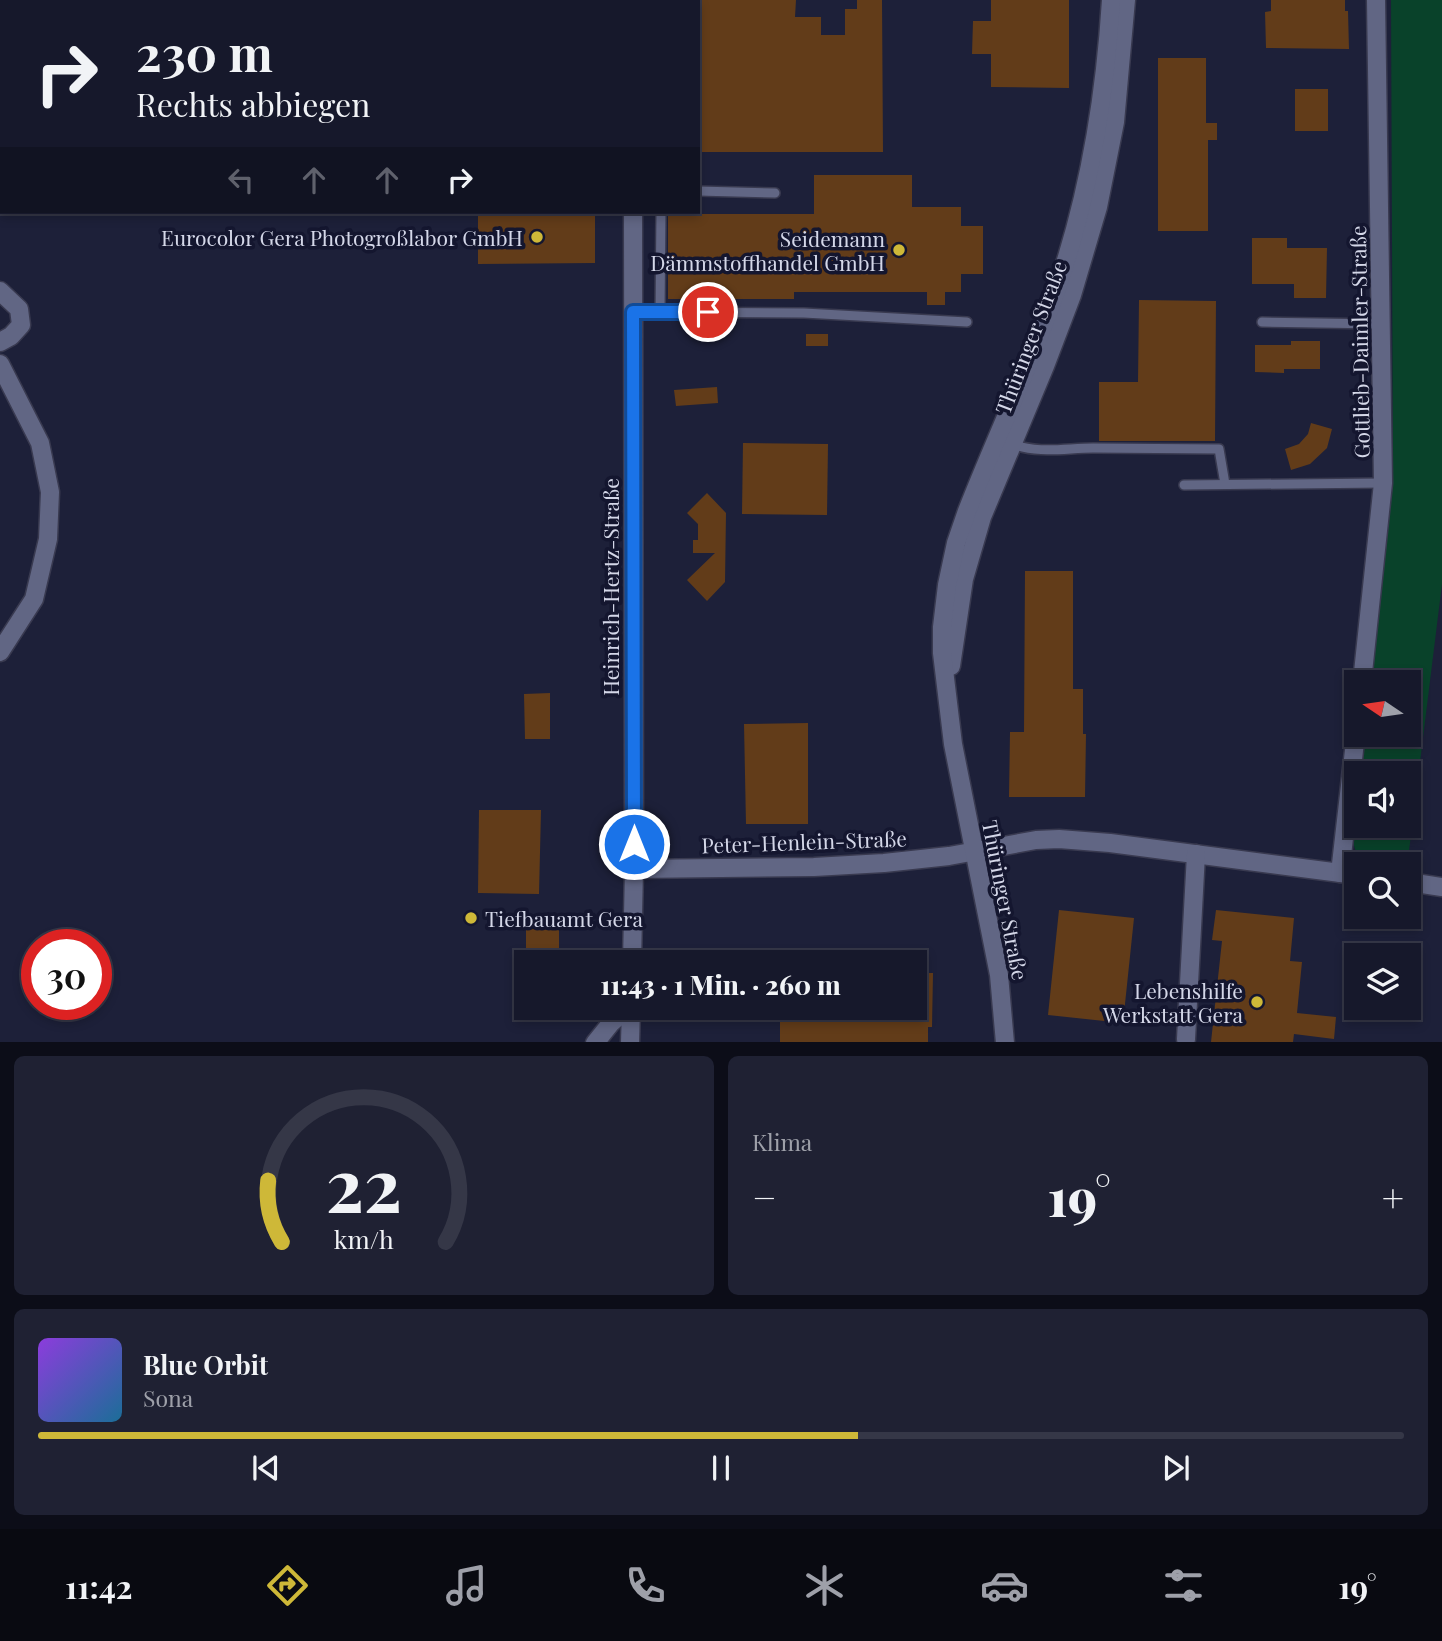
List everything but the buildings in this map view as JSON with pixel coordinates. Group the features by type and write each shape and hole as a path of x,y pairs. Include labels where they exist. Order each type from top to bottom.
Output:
{"street":[{"name":"Thüringer Straße","path":"1005,1042 999,975 953,744 947,683 971,551 1005,441 1058,287 1083,200 1101,114 1111,0"},
{"name":"Thüringer Straße","path":"1005,441 1072,295 1098,206 1115,122 1126,0"},
{"name":"Gottlieb-Daimler-Straße","path":"1363,670 1383,483 1376,0"},
{"name":"Heinrich-Hertz-Straße","path":"632,950 633,214"},
{"path":"0,291 19,309 21,325 11,336 0,342"},
{"path":"0,364 40,443 50,492 48,539 34,599 0,652"},
{"path":"1349,852 1355,747"},
{"name":"Peter-Henlein-Straße","path":"634,869 814,867 884,863 1059,838 1344,873"},
{"path":"1186,1039 1196,854"},
{"path":"1421,884 1442,887"},
{"path":"595,1042 615,1020"},
{"path":"629,1020 630,1042"}],"lane":[{"path":"700,191 775,193"},
{"path":"660,312 661,214"},
{"path":"633,312 804,313 967,322"},
{"path":"1262,322 1381,324"},
{"path":"1005,441 1039,450 1219,449 1225,484"},
{"path":"1184,485 1383,483"}],"green space":[{"path":"1391,0 1442,0 1442,584 1420,761 1361,761 1363,747 1421,747 1421,670 1371,670 1393,481"},
{"path":"1353,838 1411,838 1409,852 1356,852"}],"place":[{"name":"Eurocolor Gera Photogroßlabor GmbH","path":"537,237"},
{"name":"Seidemann Dämmstoffhandel GmbH","path":"899,250"},
{"name":"Tiefbauamt Gera","path":"471,918"},
{"name":"Lebenshilfe Werkstatt Gera","path":"1257,1002"}],"route":[{"path":"634,844 633,312 708,312"}]}
